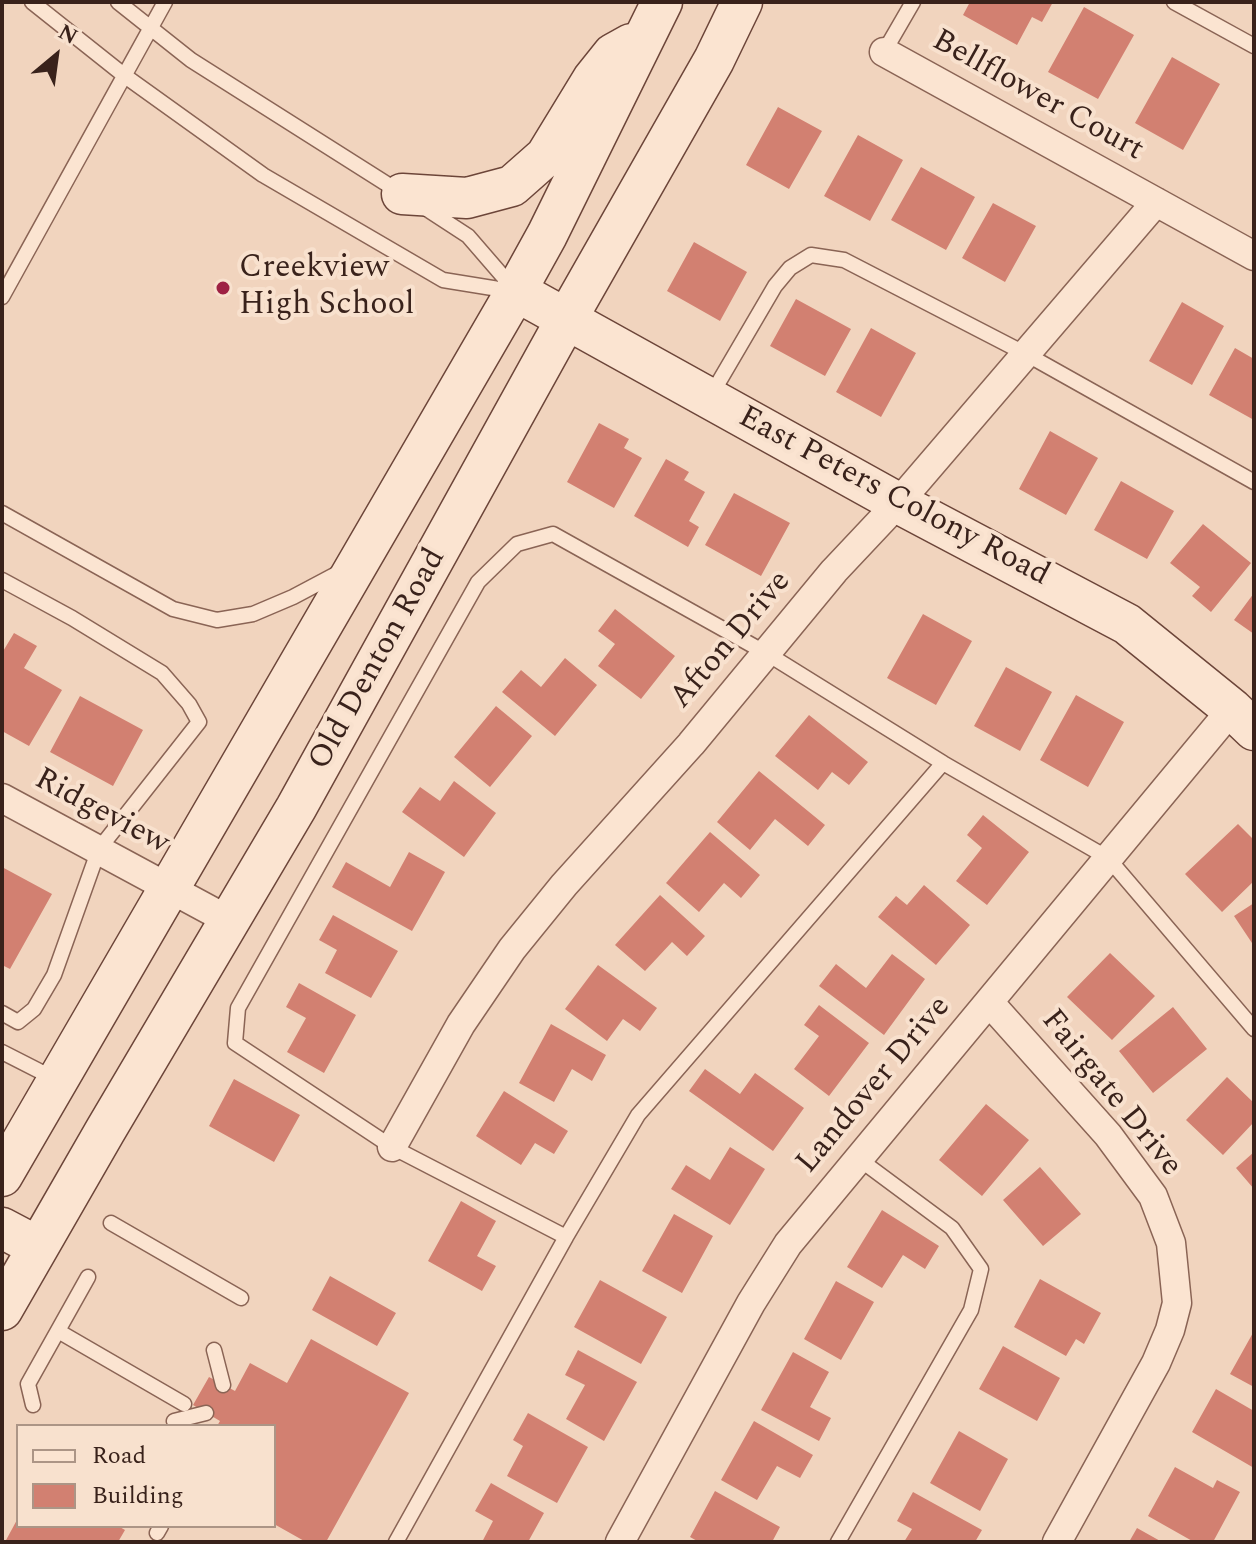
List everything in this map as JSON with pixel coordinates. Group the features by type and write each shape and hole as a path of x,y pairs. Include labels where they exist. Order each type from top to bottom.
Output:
{"main road":[{"name":"Old Denton Road","path":"2,1310 304,795 566,320 714,60 742,2"},
{"name":"Old Denton Road","path":"2,1176 516,291 654,19"},
{"path":"402,194 467,198 512,186 546,156 593,79 613,54 654,19"},
{"name":"East Peters Colony Road","path":"516,291 898,503 1127,624 1243,719"},
{"path":"2,1228 38,1247"}],"street":[{"name":"Bellflower Court","path":"884,52 1254,256"},
{"name":"Afton Drive","path":"392,1147 461,1024 512,949 564,885 691,744 834,571 898,503 1156,202"},
{"name":"Landover Drive","path":"620,1542 751,1303 788,1244 1108,858 1243,719"},
{"name":"Ridgeview","path":"2,798 230,921"},
{"name":"Fairgate Drive","path":"989,1002 1108,1135 1153,1196 1171,1243 1177,1303 1170,1330 1156,1363 1057,1542"}],"lane":[{"path":"32,2 125,76 263,175 443,280 516,291"},
{"path":"118,2 191,60 468,236 516,291"},
{"path":"2,297 165,2"},
{"path":"884,52 913,2"},
{"path":"1174,2 1254,46"},
{"path":"709,399 775,286 790,268 811,255 844,260 1026,354 1254,482"},
{"path":"2,513 173,609 217,620 253,614 293,597 356,563"},
{"path":"566,1237 392,1147 235,1043 238,1008 478,582 517,544 553,534 766,653 943,763 1108,858 1254,1029"},
{"path":"2,580 162,673 189,704 199,722 99,849 54,975 34,1009 18,1022 2,1013"},
{"path":"396,1542 566,1237 638,1115 943,763"},
{"path":"2,1052 57,1080"},
{"path":"838,1542 971,1310 981,1269 952,1228 859,1159"},
{"path":"111,1223 241,1298"},
{"path":"33,1405 28,1384 88,1277"},
{"path":"58,1331 184,1404"},
{"path":"214,1350 223,1385"},
{"path":"174,1421 206,1413"}],"building":[{"path":"970,2 1053,2 1042,22 1032,17 1017,45 963,15"},
{"path":"1084,7 1134,35 1098,99 1048,72"},
{"path":"1172,57 1220,84 1183,150 1135,123"},
{"path":"778,107 822,131 789,189 746,165"},
{"path":"858,135 903,160 870,221 824,196"},
{"path":"921,167 975,197 946,250 891,220"},
{"path":"993,203 1036,226 1005,282 962,258"},
{"path":"694,242 747,272 720,321 667,291"},
{"path":"796,299 851,329 825,376 770,346"},
{"path":"1182,302 1224,326 1192,385 1149,361"},
{"path":"871,328 916,353 881,417 836,392"},
{"path":"1235,348 1254,359 1254,420 1209,395"},
{"path":"599,423 629,439 624,448 642,458 614,508 567,482"},
{"path":"1050,431 1098,458 1066,515 1019,489"},
{"path":"666,459 689,472 684,480 705,492 689,521 699,527 688,547 634,516"},
{"path":"1121,481 1174,511 1147,559 1094,530"},
{"path":"734,493 790,523 761,576 705,545"},
{"path":"1203,524 1251,563 1211,612 1192,596 1200,587 1170,563"},
{"path":"1254,593 1254,634 1234,620"},
{"path":"615,609 675,656 641,699 598,666 615,644 598,631"},
{"path":"923,614 972,641 936,705 887,678"},
{"path":"14,633 37,646 24,668 62,690 29,746 2,731 2,653"},
{"path":"565,658 597,685 555,736 502,692 521,670 541,687"},
{"path":"1006,667 1052,692 1020,751 974,726"},
{"path":"1076,695 1124,722 1088,787 1040,760"},
{"path":"80,696 143,730 113,786 50,752"},
{"path":"496,706 532,736 490,787 454,757"},
{"path":"809,715 868,762 849,785 832,772 818,790 775,756"},
{"path":"759,771 825,825 808,846 775,819 750,850 717,822"},
{"path":"454,781 496,813 464,857 402,812 420,787 440,801"},
{"path":"983,815 1029,852 987,905 956,881 982,848 967,835"},
{"path":"1238,824 1254,840 1254,881 1222,912 1185,874"},
{"path":"710,832 760,875 741,898 724,883 699,912 666,883"},
{"path":"409,852 445,872 412,931 332,887 346,862 390,887"},
{"path":"2,867 52,894 10,969 2,965"},
{"path":"924,885 970,925 936,965 878,917 896,896 907,905"},
{"path":"660,895 705,936 687,956 672,942 645,971 615,945"},
{"path":"1254,903 1254,946 1234,916"},
{"path":"333,915 398,951 371,998 325,973 337,950 319,940"},
{"path":"1110,953 1155,996 1112,1040 1067,997"},
{"path":"892,954 925,979 884,1035 819,986 836,964 866,988"},
{"path":"598,965 657,1008 640,1031 623,1019 607,1041 565,1009"},
{"path":"299,983 356,1015 324,1073 287,1052 306,1018 286,1007"},
{"path":"819,1005 869,1043 829,1096 794,1069 819,1036 804,1025"},
{"path":"1173,1007 1207,1049 1153,1093 1119,1051"},
{"path":"551,1024 606,1055 592,1081 572,1069 554,1102 519,1083"},
{"path":"705,1069 740,1094 755,1073 804,1108 773,1151 689,1091"},
{"path":"1227,1077 1254,1103 1254,1122 1223,1155 1186,1120"},
{"path":"234,1079 300,1115 274,1162 209,1126"},
{"path":"504,1091 568,1131 554,1154 535,1143 521,1165 476,1136"},
{"path":"986,1104 1029,1140 982,1196 939,1160"},
{"path":"730,1147 765,1169 730,1225 671,1189 686,1165 710,1180"},
{"path":"1254,1152 1254,1189 1236,1168"},
{"path":"1040,1167 1081,1214 1043,1246 1003,1200"},
{"path":"461,1201 496,1221 477,1256 496,1266 482,1291 428,1261"},
{"path":"882,1210 939,1246 925,1269 903,1255 882,1288 847,1267"},
{"path":"674,1214 713,1236 682,1293 642,1271"},
{"path":"330,1276 396,1313 377,1346 312,1310"},
{"path":"1040,1279 1101,1313 1084,1344 1076,1339 1066,1356 1014,1327"},
{"path":"600,1280 667,1317 641,1364 574,1327"},
{"path":"836,1281 874,1302 841,1360 804,1339"},
{"path":"1254,1331 1254,1387 1230,1374"},
{"path":"311,1339 409,1393 326,1542 306,1542 276,1525 276,1424 218,1424 220,1421 193,1405 209,1377 235,1391 250,1363 287,1383"},
{"path":"1003,1346 1060,1378 1037,1421 979,1389"},
{"path":"578,1350 637,1382 604,1441 566,1419 585,1385 565,1375"},
{"path":"793,1352 829,1372 810,1407 831,1418 819,1441 761,1410"},
{"path":"1216,1389 1254,1411 1254,1468 1192,1432"},
{"path":"528,1413 588,1447 557,1503 507,1476 523,1446 513,1440"},
{"path":"754,1421 813,1455 800,1478 777,1466 757,1500 721,1480"},
{"path":"959,1431 1008,1459 980,1511 930,1483"},
{"path":"1175,1467 1213,1488 1217,1480 1240,1492 1213,1542 1194,1542 1148,1516"},
{"path":"491,1483 544,1513 528,1542 482,1542 493,1521 475,1511"},
{"path":"715,1491 780,1527 772,1542 699,1542 690,1537"},
{"path":"913,1492 982,1530 975,1542 904,1542 912,1529 897,1521"},
{"path":"16,1522 16,1528 125,1530 118,1542 5,1542"},
{"path":"1137,1528 1162,1542 1129,1542"}],"place":[{"name":"Creekview High School","path":"223,288"}]}
